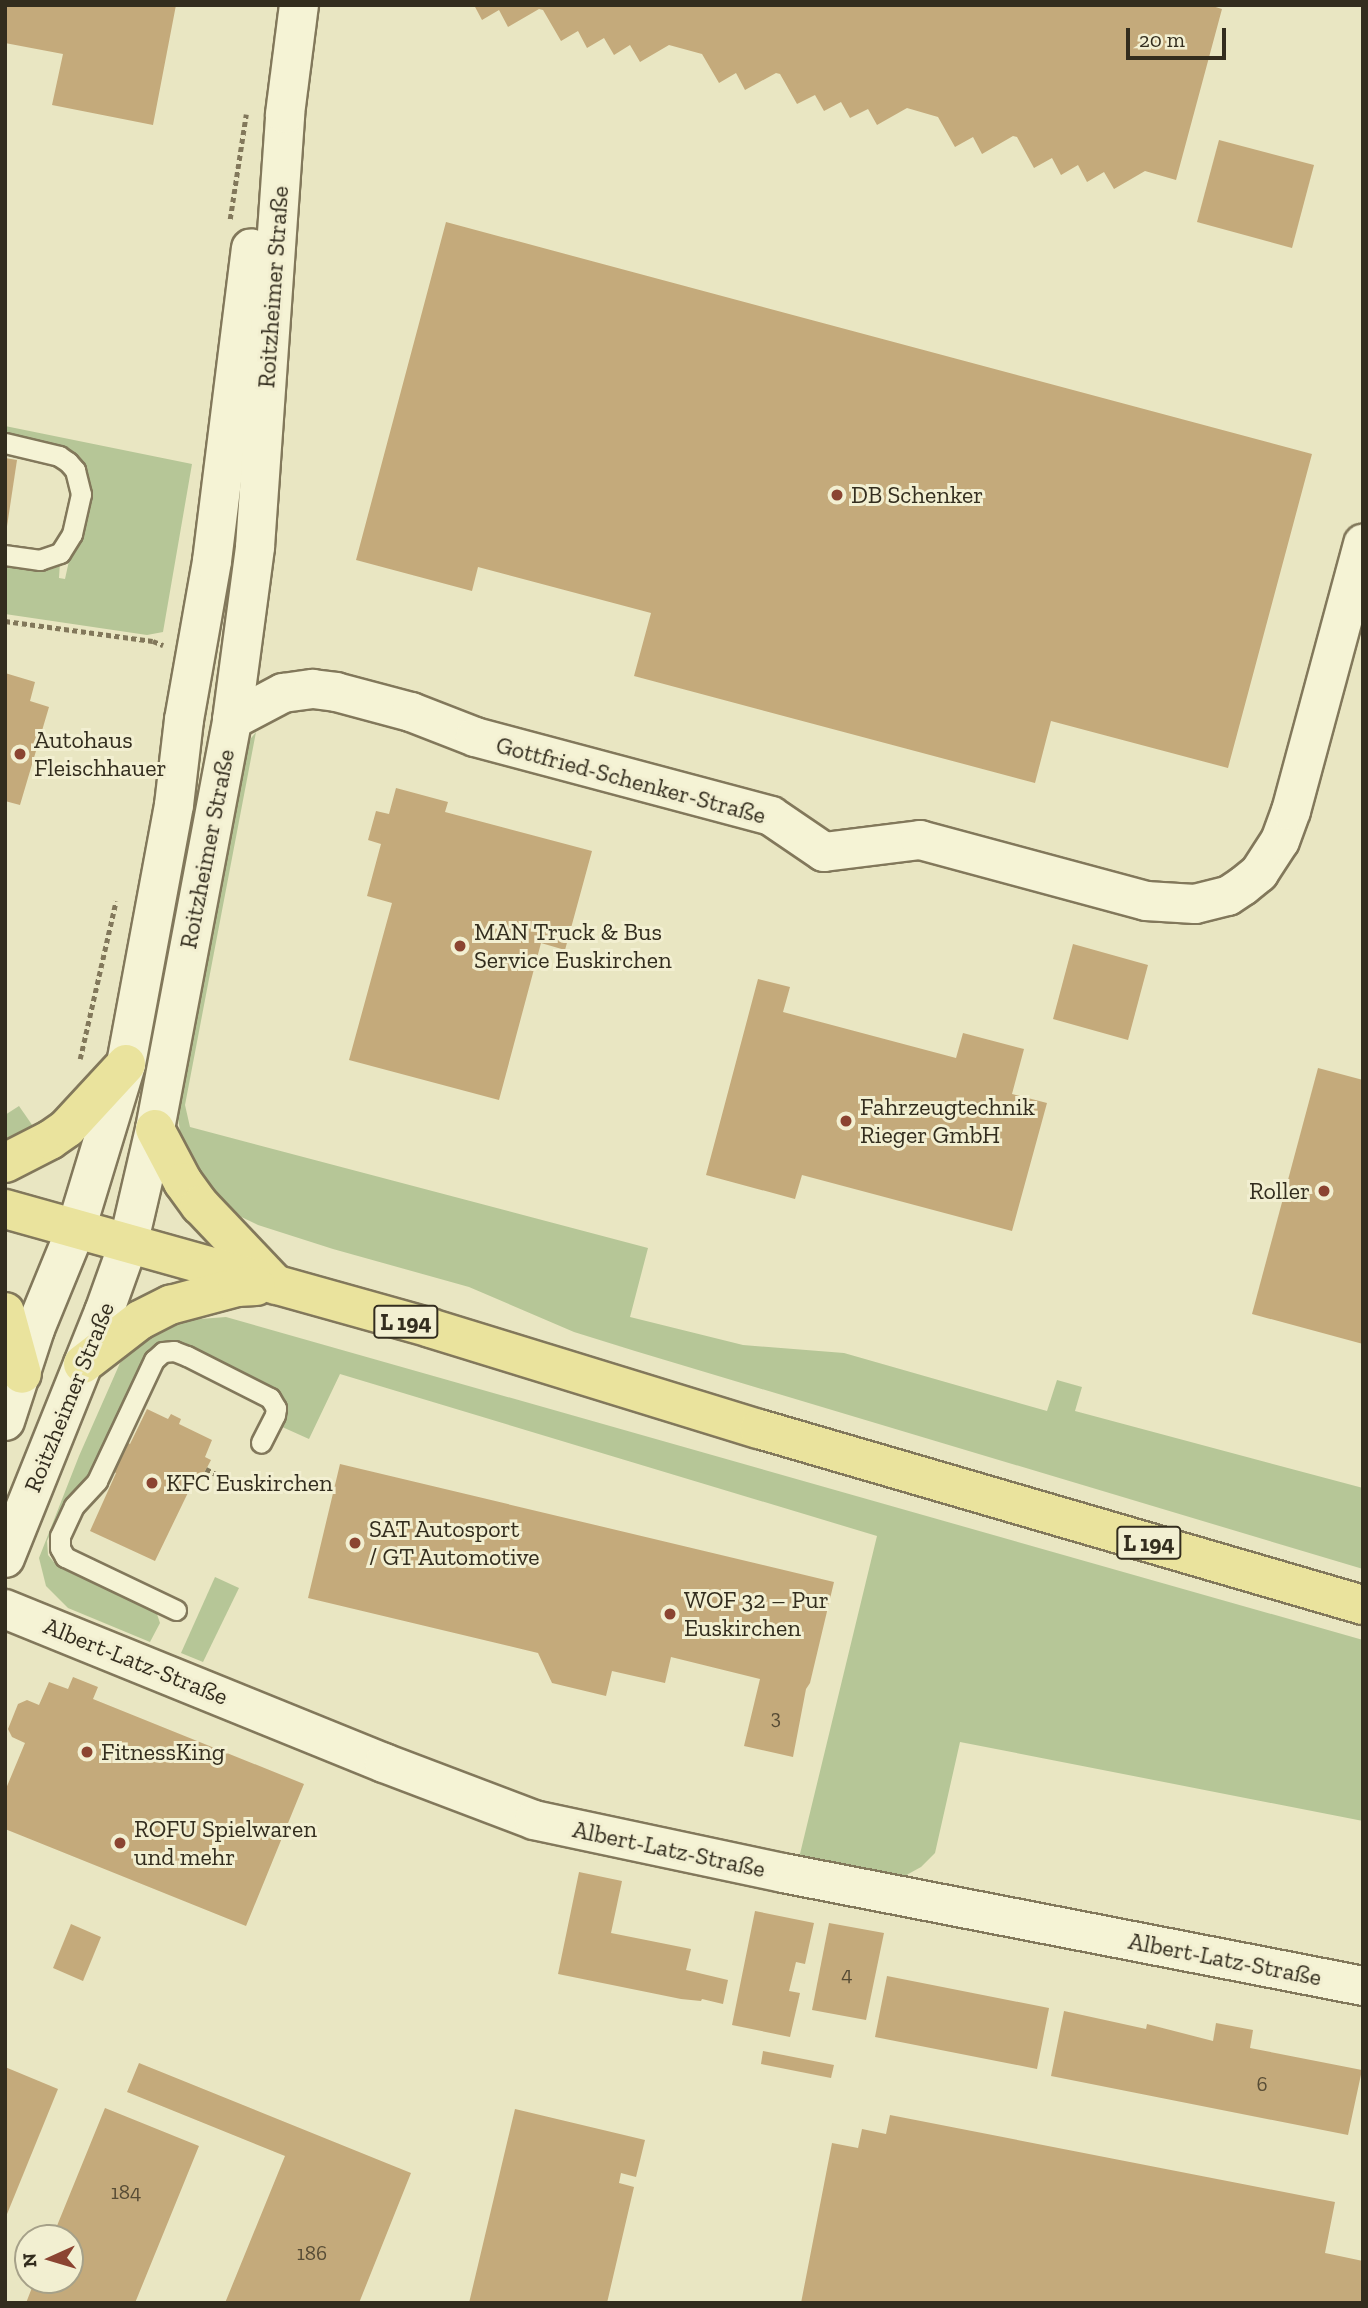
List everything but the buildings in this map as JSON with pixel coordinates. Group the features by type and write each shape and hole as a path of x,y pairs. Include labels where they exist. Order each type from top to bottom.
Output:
{"main road":[{"path":"5,1163 50,1140 66,1128 126,1064"},
{"path":"155,1129 183,1182 200,1205 276,1285"},
{"name":"L 194","path":"5,1209 276,1285 1363,1605"},
{"name":"L 194","path":"83,1364 140,1320 170,1305 237,1287 276,1285"},
{"path":"5,1312 22,1374"}],"street":[{"name":"Roitzheimer Straße","path":"5,1558 128,1245 155,1129 232,720 255,547 285,114 299,5"},
{"name":"Roitzheimer Straße","path":"5,1421 35,1329 76,1229 126,1064 174,805 184,720 212,561 253,232 285,114"},
{"name":"Gottfried-Schenker-Straße","path":"232,720 283,693 313,689 336,692 411,712 475,737 771,816 824,852 920,840 1146,901 1195,904 1228,896 1259,873 1271,858 1286,825 1363,544"},
{"name":"Albert-Latz-Straße","path":"5,1609 384,1763 534,1820 796,1876 1363,1986"}],"lane":[{"path":"5,443 59,456 75,470 81,494 72,534 60,553 40,560 5,555"},
{"path":"176,1610 65,1557 60,1548 60,1536 74,1506 97,1481 154,1360 163,1352 174,1351 187,1356 270,1398 276,1408 275,1415 261,1443"}],"path":[{"path":"229,224 247,108"},
{"path":"167,648 170,635"},
{"path":"76,1071 118,894"},
{"path":"206,1469 233,1483"}],"green space":[{"path":"5,426 192,464 163,632 147,635 5,614 5,564 34,569 60,562 59,578 65,579 87,479 5,436"},
{"path":"256,732 185,1105 190,1127 648,1248 630,1317 743,1345 844,1353 1047,1411 1057,1380 1082,1387 1075,1411 1363,1488 1363,1569 574,1332 469,1287 333,1249 258,1225 233,1213 199,1179 182,1142 177,1113 242,762 248,742"},
{"path":"19,1106 37,1132 5,1145 5,1115"},
{"path":"226,1317 1363,1640 1363,1821 960,1742 935,1853 921,1867 901,1878 799,1858 877,1536 340,1374 309,1439 280,1426 286,1406 277,1389 174,1341 158,1342 149,1349 90,1478 68,1498 47,1541 48,1555 58,1567 152,1610 157,1614 160,1623 150,1642 68,1608 46,1586 39,1558 79,1456 120,1363 153,1332 174,1321"},
{"path":"215,1577 239,1588 203,1662 181,1653"}],"place":[{"name":"DB Schenker","path":"837,495"},
{"name":"Autohaus Fleischhauer","path":"20,754"},
{"name":"MAN Truck & Bus Service Euskirchen","path":"460,946"},
{"name":"Fahrzeugtechnik Rieger GmbH","path":"846,1121"},
{"name":"Roller","path":"1324,1191"},
{"name":"KFC Euskirchen","path":"152,1483"},
{"name":"SAT Autosport / GT Automotive","path":"355,1543"},
{"name":"WOF 32 – Pur Euskirchen","path":"670,1614"},
{"name":"FitnessKing","path":"87,1752"},
{"name":"ROFU Spielwaren und mehr","path":"120,1843"}]}
